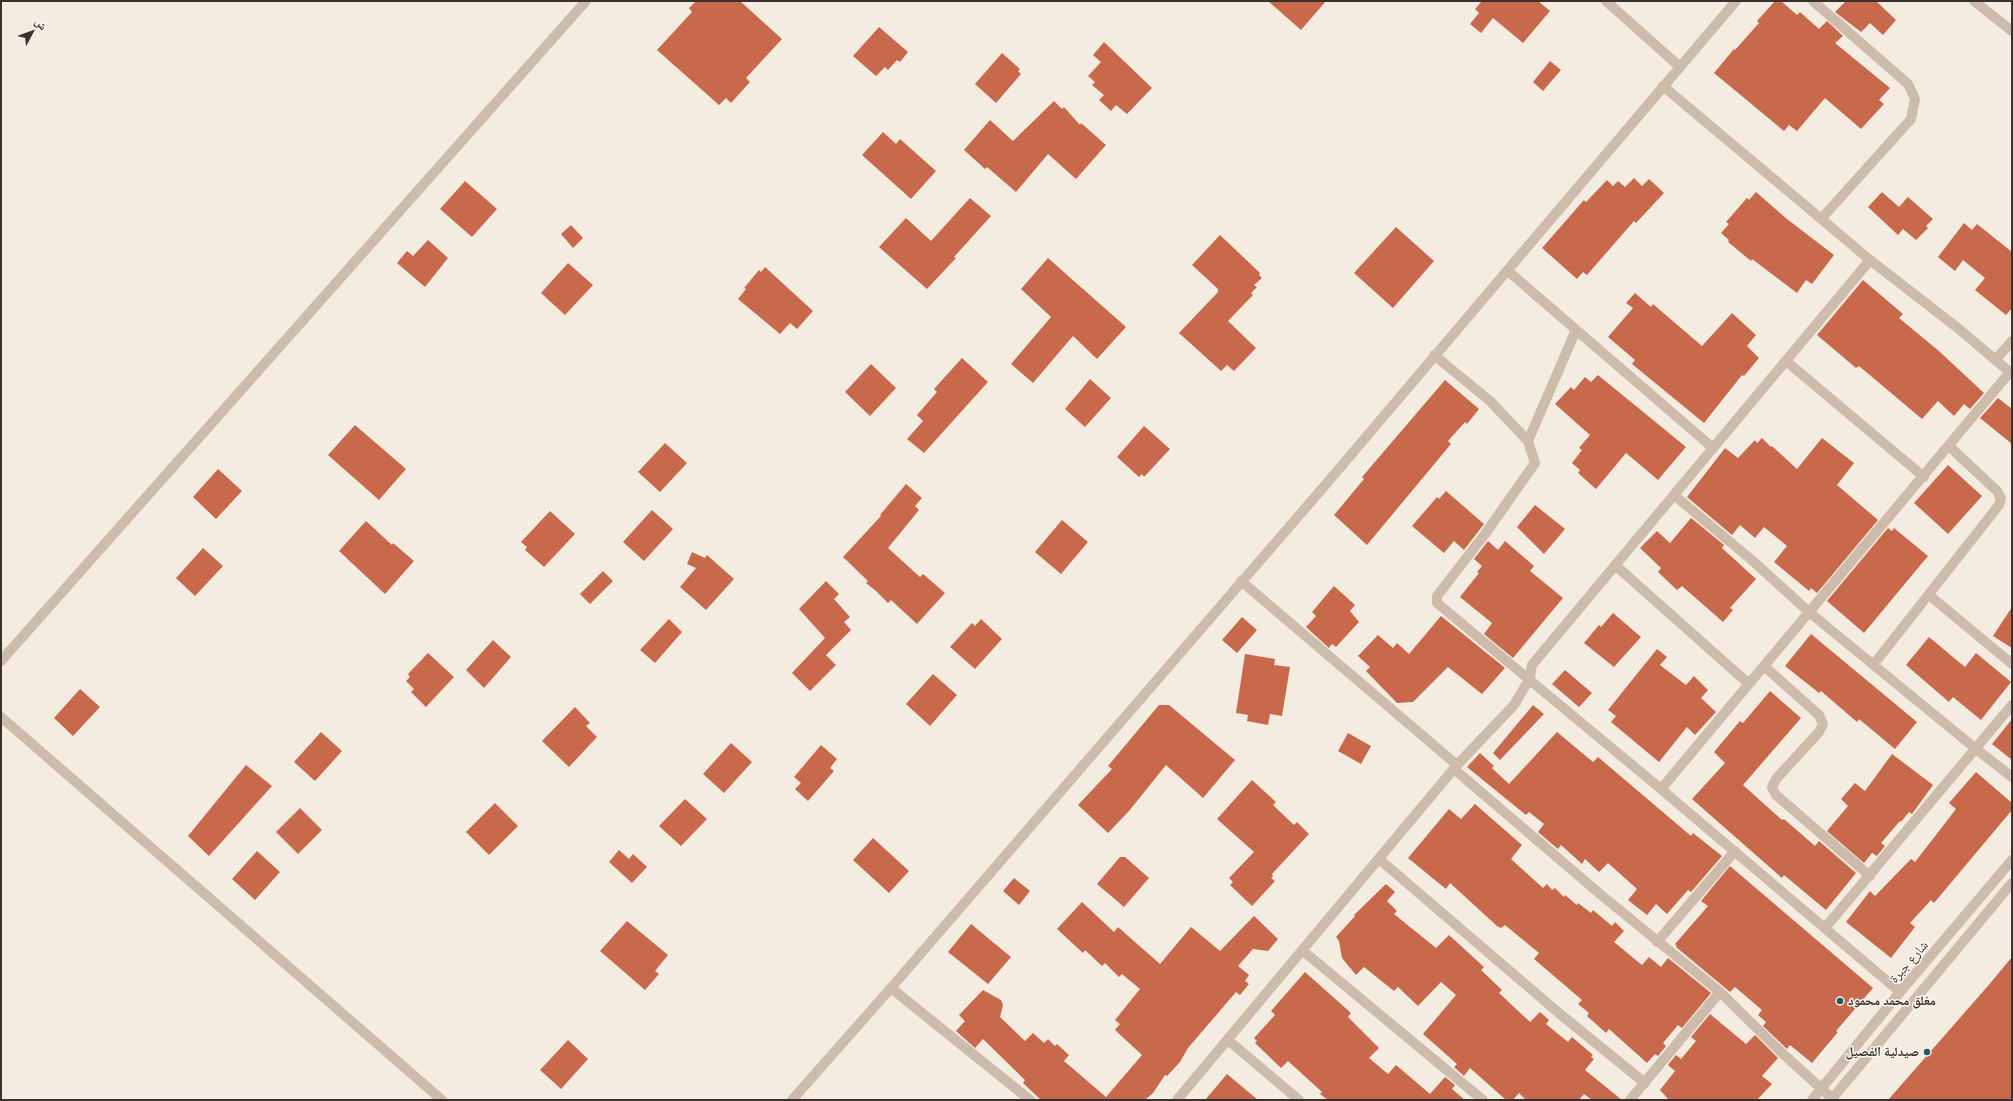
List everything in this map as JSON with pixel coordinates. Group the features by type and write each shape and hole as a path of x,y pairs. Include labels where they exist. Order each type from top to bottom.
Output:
{"street":[{"path":"1,661 586,1"},
{"path":"1606,1 1679,66"},
{"path":"792,1100 891,988 1241,581 1328,483 1434,355 1508,271 1679,66 1736,1"},
{"path":"1813,1 1908,84 1915,99 1911,119 1822,218"},
{"path":"1974,1 2012,31"},
{"path":"1661,789 2011,373 1870,260 1822,218 1663,86"},
{"path":"1177,1100 1455,767 1514,705 1530,678 1532,664 1870,260"},
{"path":"1508,271 1713,448"},
{"path":"1528,441 1576,330"},
{"path":"1995,360 2012,341"},
{"path":"1434,355 1490,401 1528,441 1536,463 1485,534 1437,596 1437,603 1442,609 1530,678 1900,992"},
{"path":"1786,361 1924,477"},
{"path":"1874,664 1930,595 1999,505 2001,498 1998,491 1949,446"},
{"path":"1674,495 1754,562 1809,612 2012,777"},
{"path":"1615,565 1749,684"},
{"path":"1241,581 1657,942 1720,992 1782,1053 1833,1099 2012,883"},
{"path":"1930,595 2012,664"},
{"path":"1764,666 1819,715 1823,724 1819,732 1776,779 1772,787 1776,795 1870,876"},
{"path":"1825,928 2012,705"},
{"path":"1,717 442,1100"},
{"path":"1657,942 1735,851"},
{"path":"1379,859 1560,1014 1645,1083"},
{"name":"شارع جبرة","path":"1812,1100 1900,992 2012,860"},
{"path":"1302,950 1483,1100"},
{"path":"891,988 1030,1100"},
{"path":"1630,1100 1720,992"},
{"path":"1228,1040 1299,1100"}],"building":[{"path":"696,1 740,1 782,39 746,78 750,82 731,103 726,98 719,105 657,50 692,12 689,8"},
{"path":"1268,1 1326,1 1301,30"},
{"path":"1482,1 1538,1 1550,11 1523,43 1493,18 1481,33 1470,24 1479,13 1475,9"},
{"path":"1775,1 1781,1 1797,15 1800,12 1819,29 1827,21 1843,36 1835,43 1890,88 1879,100 1884,104 1861,129 1825,98 1797,131 1789,125 1784,131 1714,73 1759,23 1757,21"},
{"path":"1846,1 1876,1 1896,20 1883,35 1870,23 1861,32 1835,12"},
{"path":"879,27 908,52 900,62 897,60 888,70 885,67 876,76 853,56"},
{"path":"1104,42 1152,88 1127,114 1116,105 1111,111 1099,100 1104,95 1092,85 1095,82 1088,76 1101,62 1093,55"},
{"path":"1002,53 1020,69 1018,71 1021,74 996,103 975,84"},
{"path":"1550,61 1561,70 1543,91 1533,82"},
{"path":"1054,101 1062,109 1064,107 1080,125 1081,123 1106,145 1076,179 1048,154 1016,192 987,167 985,169 964,150 990,120 1013,141"},
{"path":"883,132 896,144 900,139 936,171 911,199 862,155"},
{"path":"1634,178 1642,186 1649,179 1664,193 1636,223 1634,221 1587,275 1583,272 1577,279 1542,248 1584,200 1586,202 1607,180 1613,186 1618,181 1625,187"},
{"path":"465,181 497,209 472,237 440,209"},
{"path":"1756,192 1787,219 1834,255 1812,284 1806,280 1797,293 1752,259 1751,261 1728,242 1729,240 1721,233 1729,224 1726,222 1747,198 1749,200"},
{"path":"1882,192 1899,207 1908,197 1933,219 1926,226 1928,228 1916,240 1903,229 1898,235 1868,207"},
{"path":"970,198 991,216 954,257 956,258 927,289 879,247 906,218 931,241"},
{"path":"1964,223 1972,230 1977,224 2012,252 2012,308 2006,315 1975,290 1985,278 1963,260 1955,271 1938,257"},
{"path":"571,225 583,238 573,248 561,234"},
{"path":"1396,227 1434,261 1393,308 1354,273"},
{"path":"1220,235 1260,273 1259,275 1262,278 1254,285 1257,287 1251,293 1253,295 1228,321 1256,348 1234,371 1227,365 1221,371 1179,333 1218,292 1218,289 1192,265"},
{"path":"428,240 448,258 425,287 397,263 407,251 413,256"},
{"path":"1048,258 1126,327 1097,359 1073,336 1033,383 1011,364 1051,317 1021,289"},
{"path":"568,263 593,285 565,315 541,293"},
{"path":"765,267 813,311 797,329 790,323 780,334 738,299 746,289 744,288 759,270 761,272"},
{"path":"1863,280 1903,314 1899,318 1940,352 1984,393 1970,409 1964,404 1954,416 1938,401 1922,419 1859,366 1856,368 1817,335"},
{"path":"1635,293 1651,307 1653,304 1702,346 1732,313 1756,335 1747,346 1759,358 1744,376 1742,375 1704,423 1632,364 1635,360 1608,337 1633,308 1626,303"},
{"path":"962,358 988,382 924,453 907,439 923,421 917,415 937,392 934,389"},
{"path":"871,364 896,388 870,416 845,392"},
{"path":"1598,375 1686,447 1658,480 1626,453 1596,489 1578,473 1580,470 1572,463 1582,450 1579,448 1590,435 1555,404 1571,387 1574,390 1585,377 1591,382"},
{"path":"1090,379 1111,398 1085,427 1065,409"},
{"path":"1445,380 1479,409 1467,424 1465,422 1448,441 1451,444 1367,545 1334,515 1364,479 1362,477"},
{"path":"1998,398 2012,409 2012,444 1980,418"},
{"path":"355,425 406,469 379,500 328,455"},
{"path":"1144,426 1170,449 1144,477 1142,474 1139,477 1117,457"},
{"path":"1762,438 1797,469 1822,438 1854,463 1837,485 1878,520 1817,593 1811,588 1809,591 1774,562 1787,546 1764,527 1755,538 1740,525 1732,535 1687,497 1725,448 1738,458 1755,440 1757,443"},
{"path":"665,443 687,463 660,492 638,472"},
{"path":"1948,465 1982,496 1948,534 1914,503"},
{"path":"218,469 242,491 216,519 193,497"},
{"path":"906,484 922,498 915,506 919,510 888,548 920,577 923,574 945,593 917,624 891,600 888,603 866,583 868,581 843,557 881,516 880,515"},
{"path":"1446,491 1484,524 1464,550 1454,541 1444,553 1412,526 1437,497 1439,499"},
{"path":"1535,505 1565,529 1544,554 1517,527"},
{"path":"652,510 673,529 644,561 623,542"},
{"path":"550,511 575,534 544,567 525,550 527,547 521,542"},
{"path":"1691,518 1724,545 1722,548 1756,579 1730,608 1733,610 1723,622 1682,586 1677,590 1658,572 1661,568 1640,548 1657,531 1670,543"},
{"path":"1062,520 1088,542 1061,574 1035,552"},
{"path":"366,521 392,545 393,543 414,561 385,594 339,551"},
{"path":"1888,528 1892,531 1894,528 1928,556 1864,633 1827,601"},
{"path":"1488,541 1498,550 1505,541 1534,566 1530,571 1563,598 1513,658 1484,634 1492,623 1460,597 1479,573 1477,572 1482,566 1474,559"},
{"path":"203,548 223,566 195,596 176,578"},
{"path":"692,552 705,558 707,555 734,579 706,610 680,587 696,568 687,564"},
{"path":"603,571 613,581 590,604 580,594"},
{"path":"826,581 839,594 834,599 850,617 844,622 851,630 826,655 836,665 810,691 792,673 825,638 799,609"},
{"path":"1334,586 1355,605 1350,611 1359,622 1336,647 1332,644 1329,648 1306,627 1316,616 1312,612"},
{"path":"2012,607 2012,648 1993,636"},
{"path":"1613,613 1641,637 1614,667 1584,643 1599,625 1601,627"},
{"path":"1441,616 1505,668 1482,694 1448,667 1413,702 1397,703 1366,671 1370,667 1358,656 1378,635 1393,648 1397,643 1409,654"},
{"path":"1242,617 1257,630 1237,653 1222,640"},
{"path":"669,619 682,632 655,663 640,650"},
{"path":"981,619 1002,639 975,669 950,647 972,623 975,626"},
{"path":"1811,634 1917,722 1895,749 1859,719 1857,722 1821,691 1819,693 1785,666"},
{"path":"1929,637 1965,667 1976,653 2011,682 1981,720 1953,697 1949,702 1906,665"},
{"path":"493,640 511,657 484,688 466,670"},
{"path":"1657,649 1667,657 1660,665 1686,685 1694,676 1708,690 1701,698 1716,712 1695,735 1687,727 1659,762 1611,722 1616,716 1608,710"},
{"path":"428,653 454,677 426,707 411,692 414,689 406,681 410,677 408,674"},
{"path":"1245,654 1275,659 1274,665 1290,667 1282,716 1270,714 1268,725 1247,721 1248,715 1236,713"},
{"path":"1565,670 1592,693 1579,707 1552,684"},
{"path":"933,674 957,695 930,726 906,704"},
{"path":"80,689 100,707 73,736 54,718"},
{"path":"1770,691 1801,718 1743,785 1782,820 1784,819 1815,846 1819,841 1856,873 1826,910 1784,875 1782,878 1692,799 1725,763 1714,752 1740,721 1743,723"},
{"path":"1159,705 1169,705 1235,760 1203,798 1166,765 1129,811 1108,833 1078,805 1112,769 1108,766"},
{"path":"1533,705 1544,714 1500,760 1493,753"},
{"path":"575,707 590,723 586,726 597,737 569,767 542,741"},
{"path":"2012,719 2012,760 1992,744"},
{"path":"321,732 342,751 315,781 294,762"},
{"path":"1557,732 1593,762 1598,757 1691,836 1693,833 1722,856 1691,892 1688,890 1667,914 1656,904 1647,915 1628,900 1637,889 1608,863 1599,872 1585,859 1582,864 1561,845 1558,849 1538,832 1544,824 1529,812 1526,815 1467,767 1480,753 1494,766 1492,768 1509,784"},
{"path":"1348,733 1371,746 1361,764 1338,751"},
{"path":"731,743 752,762 724,793 703,774"},
{"path":"821,745 837,759 830,768 834,771 808,801 795,789 801,783 794,777"},
{"path":"1892,754 1933,785 1912,814 1909,812 1881,843 1885,846 1877,856 1872,853 1864,863 1827,831 1848,806 1841,799 1855,783 1865,791"},
{"path":"246,765 272,786 209,856 188,836"},
{"path":"1976,772 2012,803 2012,810 1934,903 1931,900 1910,923 1915,927 1891,958 1846,922 1870,891 1875,896 1911,859 1915,862 1956,809 1949,803"},
{"path":"1252,780 1276,802 1273,805 1294,825 1297,822 1309,834 1272,874 1273,876 1271,878 1275,881 1252,906 1230,885 1233,882 1229,878 1254,852 1217,819"},
{"path":"685,799 707,819 681,846 659,826"},
{"path":"495,803 518,826 489,855 466,832"},
{"path":"1475,804 1522,845 1511,859 1543,888 1547,884 1552,890 1555,888 1564,897 1565,895 1577,905 1578,903 1591,913 1593,910 1612,926 1615,922 1624,931 1614,942 1642,965 1649,957 1661,967 1668,958 1711,993 1682,1028 1678,1025 1663,1043 1666,1046 1658,1056 1655,1054 1647,1063 1609,1029 1606,1033 1587,1016 1589,1013 1578,1004 1582,1000 1534,959 1539,953 1505,925 1501,928 1497,926 1450,883 1446,889 1408,858 1449,809 1461,819"},
{"path":"300,808 322,830 298,854 276,832"},
{"path":"873,838 909,871 889,893 853,860"},
{"path":"619,850 629,859 633,854 647,867 632,883 609,862"},
{"path":"257,851 280,872 255,900 232,879"},
{"path":"1120,857 1125,857 1149,878 1124,907 1097,884"},
{"path":"1730,866 1873,988 1836,1031 1838,1032 1812,1063 1790,1045 1787,1049 1763,1026 1766,1022 1758,1015 1762,1010 1735,987 1730,992 1676,947 1677,946 1675,944 1708,906 1701,901"},
{"path":"1014,878 1030,891 1019,905 1003,891"},
{"path":"1386,884 1395,892 1387,901 1397,911 1394,914 1436,948 1449,935 1484,967 1481,970 1502,990 1499,993 1530,1022 1540,1012 1549,1020 1546,1024 1568,1042 1572,1037 1593,1055 1591,1057 1594,1059 1585,1070 1622,1100 1592,1100 1584,1094 1579,1100 1526,1100 1519,1093 1513,1100 1506,1100 1470,1068 1464,1076 1454,1067 1457,1064 1423,1034 1456,995 1441,982 1418,1006 1398,987 1394,991 1364,967 1356,975 1342,958 1339,941 1336,937 1355,916 1354,915"},
{"path":"1082,902 1114,932 1118,927 1160,964 1191,927 1220,951 1254,916 1278,939 1268,951 1253,949 1238,966 1249,975 1245,981 1249,984 1240,995 1236,992 1188,1048 1180,1062 1167,1076 1165,1075 1153,1093 1145,1100 1041,1100 1023,1083 1025,1080 983,1039 975,1048 956,1031 965,1021 959,1015 983,990 1001,1000 1003,1005 1000,1017 1025,1041 1033,1033 1044,1043 1048,1039 1055,1046 1057,1044 1069,1055 1064,1061 1106,1097 1142,1055 1115,1030 1120,1024 1115,1020 1140,989 1122,974 1119,977 1105,963 1102,966 1085,950 1083,953 1057,929"},
{"path":"627,921 668,955 655,971 659,974 645,990 600,951"},
{"path":"971,924 1011,957 988,984 948,952"},
{"path":"2012,957 2012,1100 1888,1100 1987,987"},
{"path":"1305,972 1351,1013 1348,1017 1379,1048 1369,1058 1388,1074 1396,1065 1430,1094 1445,1077 1455,1085 1452,1089 1465,1100 1328,1100 1320,1094 1322,1092 1288,1061 1281,1068 1255,1043 1257,1041 1254,1038 1275,1015 1271,1011"},
{"path":"1710,1014 1746,1044 1755,1035 1778,1058 1762,1076 1772,1084 1757,1100 1669,1100 1660,1090 1675,1071 1668,1065 1676,1055 1681,1059 1696,1041 1691,1037"},
{"path":"568,1040 588,1059 561,1089 540,1070"},
{"path":"1227,1074 1258,1100 1205,1100"}],"place":[{"name":"مغلق محمد محمود","path":"1840,1001"},
{"name":"صيدلية الفصيل","path":"1927,1052"}]}
